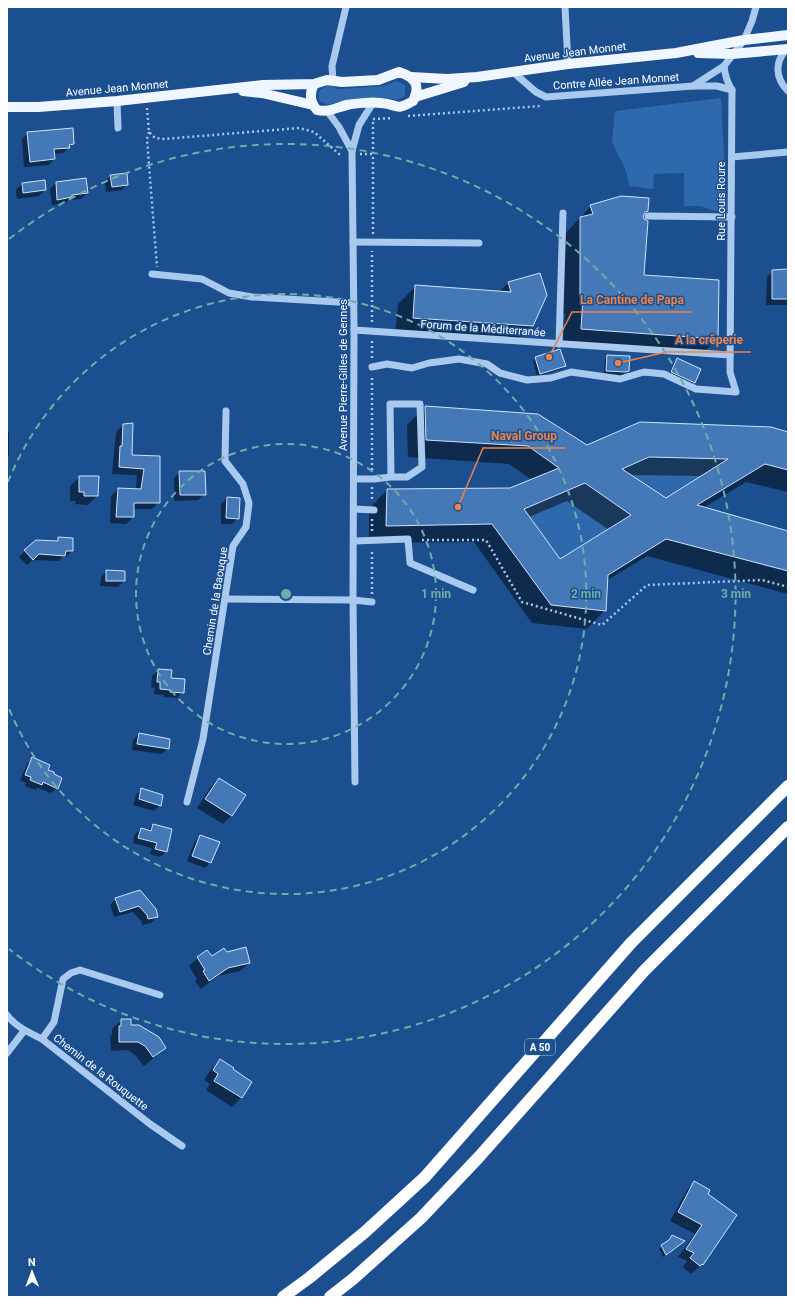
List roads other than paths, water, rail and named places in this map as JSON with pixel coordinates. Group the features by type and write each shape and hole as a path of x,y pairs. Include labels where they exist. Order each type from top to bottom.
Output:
{"highway":[{"name":"A 50","path":"283,1297 309,1278 365,1232 425,1177 631,943 788,786"},
{"name":"A 50","path":"330,1297 353,1279 421,1218 478,1158 644,971 788,827"}],"main road":[{"name":"Avenue Jean Monnet","path":"676,54 744,40 788,35"},
{"name":"Avenue Jean Monnet","path":"7,107 117,101 263,85 314,84 319,81 342,82 378,80 400,72 411,77 446,79 477,77 568,64 676,54 732,54 787,49"},
{"path":"411,77 417,86 415,97"},
{"name":"Avenue Jean Monnet","path":"230,89 262,93 313,105 318,110 327,111 348,104 382,103 394,107 401,107 413,101 415,97 477,77"},
{"path":"313,105 310,95 314,84"}],"street":[{"path":"333,81 332,66 346,7"},
{"path":"565,7 568,64"},
{"path":"724,66 744,40 756,7"},
{"path":"787,49 780,57 777,66 778,76 783,86 788,90"},
{"name":"Contre Allée Jean Monnet","path":"513,72 536,92 546,97 693,86 724,66"},
{"name":"Rue Louis Roure","path":"372,367 387,364 412,368 429,363 459,359 487,364 500,373 527,380 552,378 571,372 620,379 644,372 664,374 696,389 736,392 730,372 732,90 727,82 724,66"},
{"path":"693,86 718,86 732,90"},
{"path":"117,101 118,128"},
{"name":"Avenue Pierre-Gilles de Gennes","path":"355,782 353,600 354,303 352,151 359,125 372,103"},
{"name":"Avenue Pierre-Gilles de Gennes","path":"327,111 339,127 352,151"},
{"path":"732,157 788,152"},
{"path":"559,344 563,213"},
{"path":"648,216 732,217"},
{"path":"353,242 479,243"},
{"path":"155,274 202,279 229,293 252,297 354,303"},
{"name":"Forum de la Méditerranée","path":"354,330 730,355"},
{"path":"354,479 406,477 422,467 420,404 390,404 391,477"},
{"name":"Chemin de la Baouque","path":"187,802 203,739 226,599 233,546 246,527 250,503 243,484 225,461 226,411"},
{"path":"354,509 374,510"},
{"path":"354,541 408,539 410,563 473,590"},
{"path":"226,599 353,600 372,602"},
{"path":"42,1039 54,1022 63,979 71,973 80,970 160,995"},
{"name":"Chemin de la Rouquette","path":"7,1015 12,1022 42,1039 150,1124 182,1146"},
{"path":"7,1053 24,1030"}],"place":[{"name":"La Cantine de Papa","path":"549,357"},
{"name":"A la crêperie","path":"618,363"},
{"name":"Naval Group","path":"458,507"}]}
